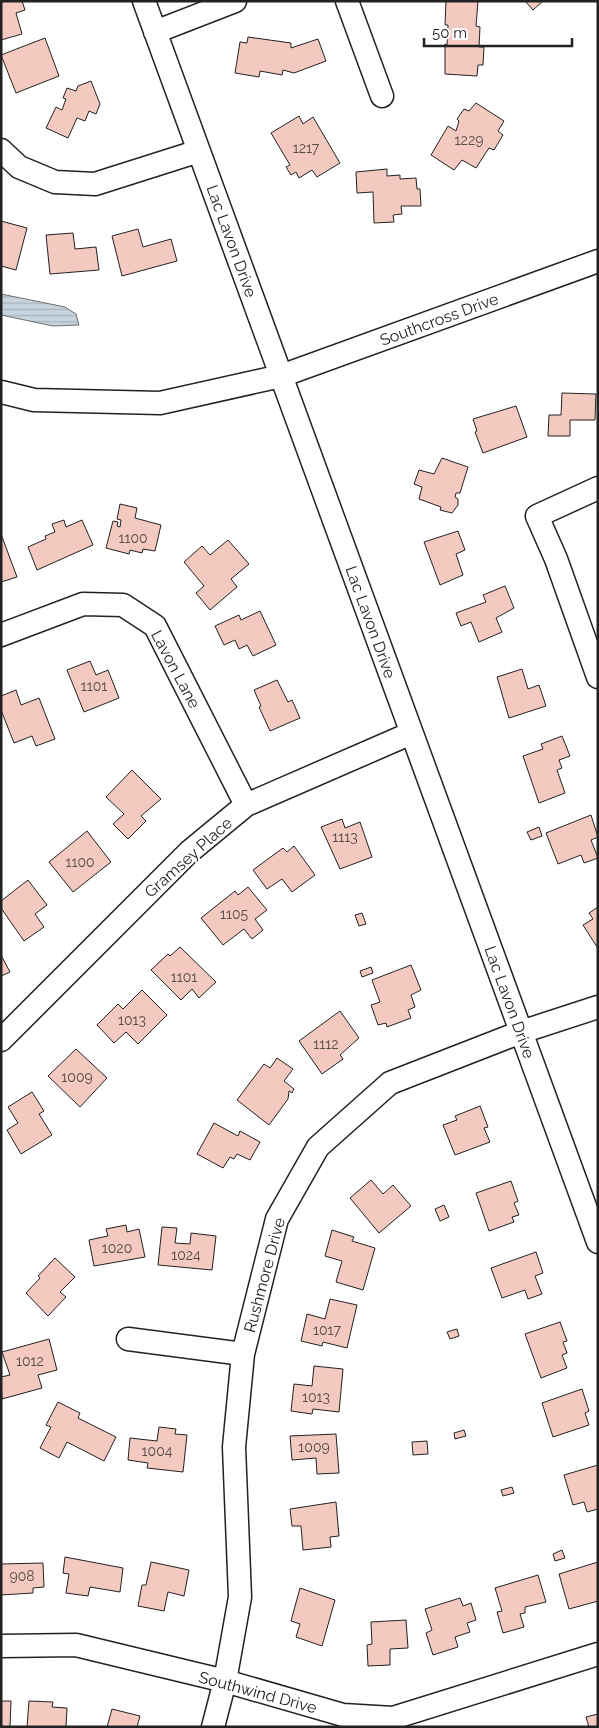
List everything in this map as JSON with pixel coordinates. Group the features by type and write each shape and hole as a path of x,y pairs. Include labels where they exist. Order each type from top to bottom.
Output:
{"street":[{"name":"Lac Lavon Drive","path":"144,1 598,1242"},
{"path":"155,32 235,1"},
{"path":"347,1 382,96"},
{"path":"1,150 19,167 55,182 95,184 199,151"},
{"name":"Southcross Drive","path":"1,392 34,400 160,403 281,376 598,261"},
{"path":"592,491 537,516 556,559 598,678"},
{"name":"Lavon Lane","path":"1,635 83,604 124,605 155,626 246,806"},
{"name":"Gramsey Place","path":"1,1040 189,852 246,806 407,735 409,726"},
{"name":"Rushmore Drive","path":"212,1727 225,1681 240,1597 234,1447 243,1354 277,1219 318,1147 390,1083 521,1032 598,1007"},
{"path":"128,1339 243,1354"},
{"name":"Southwind Drive","path":"1,1646 76,1645 225,1681 343,1716 393,1718 598,1654"}],"shaded area":[{"path":"1,294 65,307 76,314 79,325 53,326 1,315"}],"building":[{"path":"1,1 22,1 25,10 16,13 22,34 1,40"},
{"path":"446,1 478,1 476,26 480,27 479,47 484,47 483,65 478,65 477,76 445,74 445,44 447,45 448,25 445,25"},
{"path":"525,1 543,1 533,10"},
{"path":"248,37 291,43 291,48 318,39 326,61 294,73 283,70 282,75 260,71 259,77 235,73 240,42 247,43"},
{"path":"45,38 59,76 16,93 1,55"},
{"path":"91,81 100,104 96,114 89,111 85,121 77,118 68,138 46,128 56,107 62,110 66,99 63,98 67,88 76,91 78,86"},
{"path":"476,103 504,121 498,131 503,135 494,150 489,148 476,168 462,160 454,170 431,155 448,126 456,131 459,121 457,119 464,109 469,111"},
{"path":"299,116 303,124 313,117 340,163 317,177 312,170 299,178 296,172 291,175 286,167 290,165 271,133"},
{"path":"387,169 387,176 400,175 400,179 416,178 417,189 420,189 421,206 401,206 402,214 393,215 394,222 374,223 373,192 357,193 356,172"},
{"path":"1,221 27,228 16,270 1,266"},
{"path":"138,229 143,247 171,239 177,261 122,276 112,236"},
{"path":"73,233 75,249 96,247 99,270 50,274 46,235"},
{"path":"562,393 596,394 595,420 570,420 570,436 548,436 549,415 561,415"},
{"path":"516,406 527,437 483,453 475,432 477,431 473,419"},
{"path":"442,458 468,467 460,493 456,493 455,497 458,499 458,505 452,513 440,510 441,507 419,499 422,487 414,484 419,470 434,474"},
{"path":"120,504 137,508 135,518 161,525 155,551 143,549 142,553 130,550 129,554 106,548 113,521 118,522 117,526 120,527 121,520 117,519"},
{"path":"64,520 66,527 82,520 93,545 37,570 28,547 46,539 45,536 55,532 52,524"},
{"path":"458,531 465,550 456,554 463,575 440,585 424,542"},
{"path":"1,534 17,577 1,582"},
{"path":"228,540 249,564 231,579 237,587 210,610 196,593 204,586 184,562 202,546 210,555"},
{"path":"505,586 514,608 496,618 502,632 479,642 471,622 461,626 456,613 486,602 483,595"},
{"path":"260,611 276,645 253,656 247,645 239,649 235,640 224,645 215,626 239,615 241,620"},
{"path":"90,661 96,675 108,670 119,698 84,712 67,670"},
{"path":"522,669 528,689 539,685 546,706 509,718 497,677"},
{"path":"277,680 288,702 292,700 300,718 270,731 259,707 261,706 254,690"},
{"path":"16,690 21,705 39,698 55,739 36,746 32,736 14,743 1,710 1,696"},
{"path":"562,736 570,756 559,760 562,768 557,770 565,793 539,803 523,756 543,749 541,744"},
{"path":"132,770 161,799 141,816 146,821 128,839 113,824 124,814 106,797"},
{"path":"591,815 598,837 591,840 598,858 584,863 581,855 558,864 546,833"},
{"path":"342,819 345,828 360,822 372,857 340,869 321,827"},
{"path":"539,827 542,836 531,840 527,832"},
{"path":"87,831 111,862 73,892 49,862"},
{"path":"294,846 315,875 292,892 282,879 267,889 253,870 283,848 287,852"},
{"path":"28,880 47,905 35,914 44,927 24,941 1,908 1,901"},
{"path":"248,887 267,910 255,919 263,930 252,939 244,929 223,945 201,918 235,891 238,895"},
{"path":"598,907 597,947 583,925 593,919 589,913"},
{"path":"362,913 366,924 359,926 355,915"},
{"path":"180,947 216,982 199,998 192,989 181,1000 151,970 168,954 170,956"},
{"path":"1,955 10,972 1,976"},
{"path":"411,965 421,990 411,995 415,1007 408,1010 411,1018 387,1027 386,1023 378,1025 371,1005 380,1002 372,980"},
{"path":"371,967 373,973 362,977 360,971"},
{"path":"142,990 167,1015 138,1044 126,1032 114,1043 97,1025 118,1004 123,1009"},
{"path":"340,1011 359,1038 340,1055 343,1059 322,1074 299,1041"},
{"path":"76,1049 107,1078 80,1107 48,1076"},
{"path":"277,1058 293,1069 284,1081 294,1089 292,1093 289,1091 288,1099 269,1125 237,1100 264,1064 270,1068"},
{"path":"32,1092 44,1111 39,1114 52,1135 21,1154 7,1130 18,1123 8,1107"},
{"path":"480,1106 488,1127 484,1128 490,1142 455,1155 443,1125 457,1120 455,1116"},
{"path":"214,1123 238,1136 240,1131 260,1142 250,1160 237,1154 234,1159 230,1157 223,1168 197,1154"},
{"path":"371,1180 383,1194 393,1185 411,1206 379,1233 350,1198"},
{"path":"511,1181 518,1201 514,1203 519,1215 512,1217 514,1222 489,1231 476,1193"},
{"path":"444,1205 449,1217 440,1221 435,1209"},
{"path":"126,1225 127,1232 139,1229 145,1257 94,1266 89,1240 108,1236 106,1229"},
{"path":"162,1227 177,1228 175,1243 190,1244 191,1233 216,1236 212,1270 158,1265"},
{"path":"332,1230 354,1237 352,1241 375,1248 363,1290 336,1282 342,1261 325,1256"},
{"path":"536,1252 543,1273 535,1276 542,1294 528,1299 525,1290 502,1298 491,1268"},
{"path":"55,1258 75,1277 60,1292 66,1297 48,1316 26,1293 40,1278 38,1276"},
{"path":"330,1299 357,1305 347,1348 323,1342 322,1346 301,1341 307,1314 325,1319"},
{"path":"560,1322 567,1341 563,1342 567,1353 562,1355 567,1368 541,1378 525,1334"},
{"path":"457,1329 459,1336 450,1339 447,1332"},
{"path":"49,1339 57,1370 38,1375 42,1388 2,1399 1,1377 10,1375 2,1352"},
{"path":"314,1366 343,1369 339,1412 313,1409 312,1414 291,1411 294,1384 312,1386"},
{"path":"582,1389 589,1411 585,1413 589,1425 553,1437 542,1403"},
{"path":"58,1402 80,1413 78,1418 116,1437 104,1461 67,1442 59,1458 40,1448 51,1427 46,1425"},
{"path":"159,1427 176,1429 175,1434 187,1435 183,1472 147,1468 148,1463 128,1460 130,1438 157,1441"},
{"path":"464,1430 466,1436 455,1439 454,1433"},
{"path":"336,1434 339,1473 317,1474 316,1458 292,1460 290,1436"},
{"path":"427,1441 428,1454 413,1455 412,1442"},
{"path":"598,1465 598,1509 587,1512 584,1502 573,1505 564,1475"},
{"path":"512,1487 514,1493 503,1496 501,1490"},
{"path":"336,1502 339,1536 330,1537 331,1547 303,1550 301,1526 292,1526 290,1509"},
{"path":"562,1550 565,1558 555,1561 553,1554"},
{"path":"65,1557 123,1568 120,1592 90,1587 88,1596 66,1593 69,1574 63,1573"},
{"path":"151,1562 189,1570 184,1596 168,1592 164,1611 138,1606 142,1585 146,1585"},
{"path":"598,1562 598,1601 569,1609 559,1574"},
{"path":"43,1563 44,1587 33,1588 33,1593 1,1595 1,1564"},
{"path":"538,1575 546,1602 525,1607 525,1613 520,1614 524,1627 503,1633 497,1612 502,1611 495,1588"},
{"path":"300,1588 335,1600 322,1646 296,1637 300,1624 291,1621"},
{"path":"460,1598 463,1606 471,1603 476,1620 467,1623 470,1632 455,1637 458,1647 433,1655 426,1633 432,1630 425,1609"},
{"path":"406,1620 408,1648 390,1649 390,1665 368,1666 367,1645 372,1644 371,1622"},
{"path":"1,1701 11,1701 10,1727 1,1727"},
{"path":"29,1701 53,1702 52,1707 67,1708 66,1727 27,1727"},
{"path":"112,1709 140,1716 137,1727 107,1727"},
{"path":"598,1714 598,1727 589,1727 586,1717"}]}
